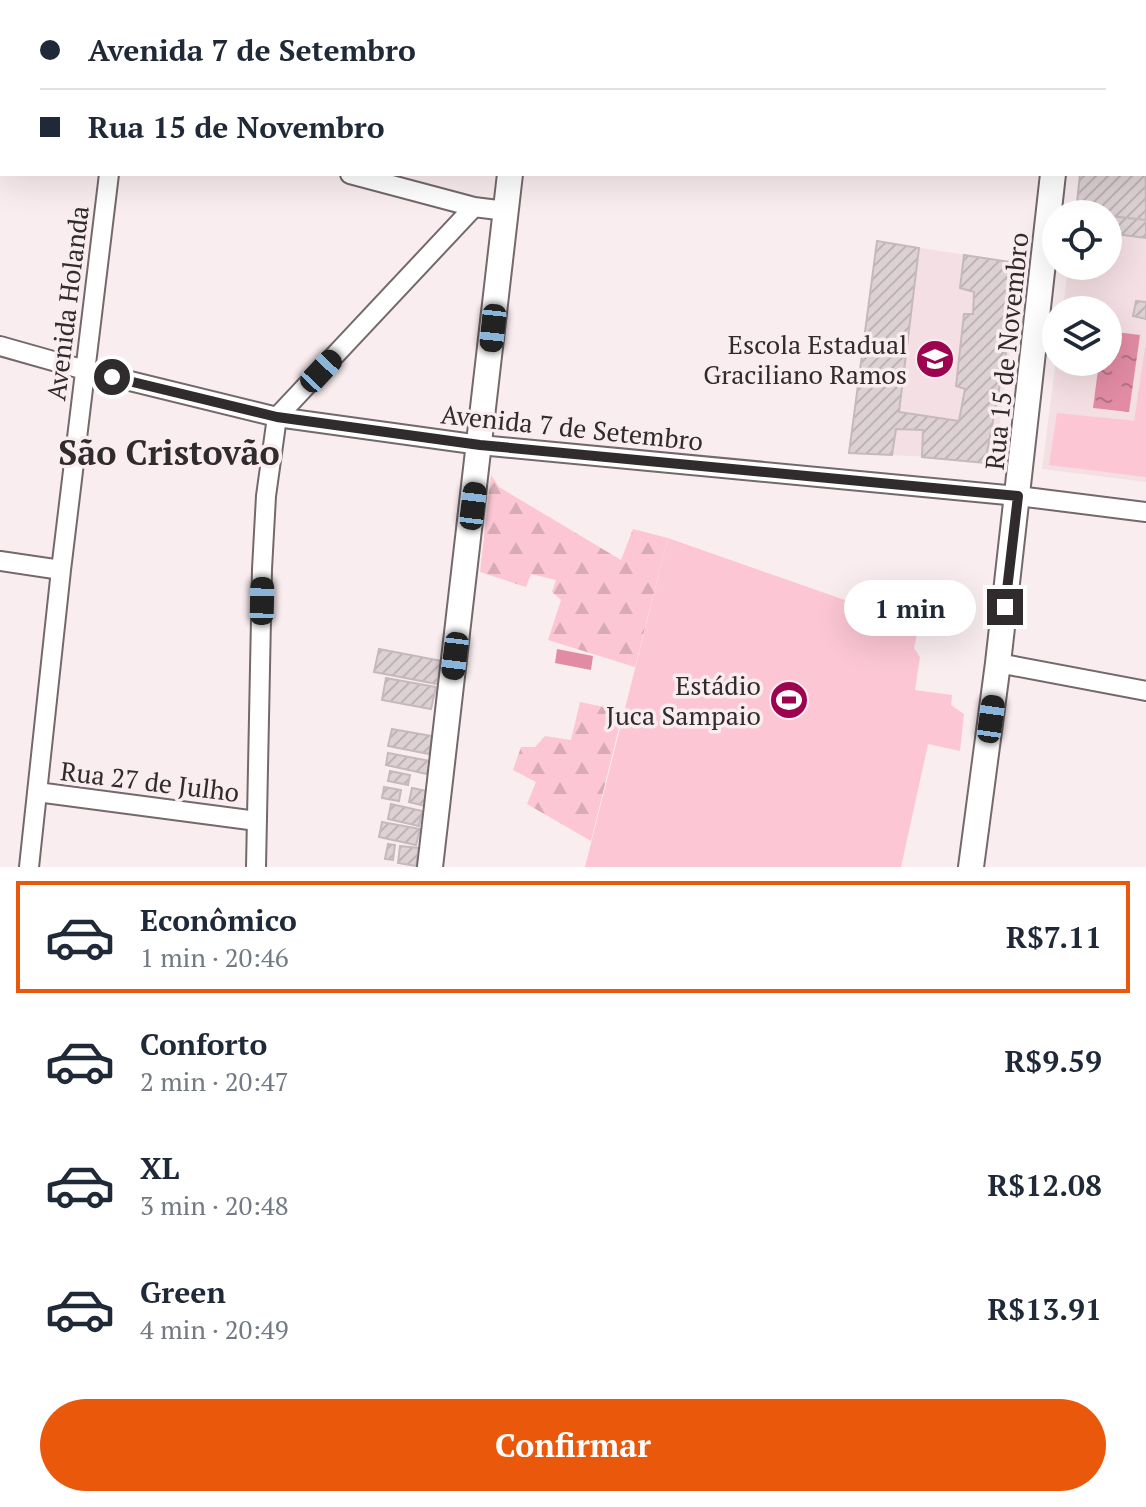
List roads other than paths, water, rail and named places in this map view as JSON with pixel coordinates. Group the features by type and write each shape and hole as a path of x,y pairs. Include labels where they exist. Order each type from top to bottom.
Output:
{"street":[{"name":"Avenida Holanda","path":"29,867 109,176"},
{"path":"358,176 474,207 506,211"},
{"path":"430,867 510,176"},
{"name":"Rua 15 de Novembro","path":"971,867 1018,496 1053,176"},
{"path":"256,867 262,569 266,496 277,417 474,207"},
{"name":"Avenida 7 de Setembro","path":"0,346 277,417 480,445 1018,496 1146,512"},
{"path":"0,561 61,570"},
{"path":"998,663 1146,691"},
{"name":"Rua 27 de Julho","path":"37,792 257,821"}],"water":[{"path":"1122,333 1140,335 1129,412 1093,408 1097,376 1122,376"},
{"path":"557,649 593,656 591,670 555,663"}],"place":[{"name":"Escola Estadual Graciliano Ramos","path":"935,359"},
{"name":"Estádio Juca Sampaio","path":"789,700"}],"district":[{"name":"São Cristovão","path":"169,452"}]}
